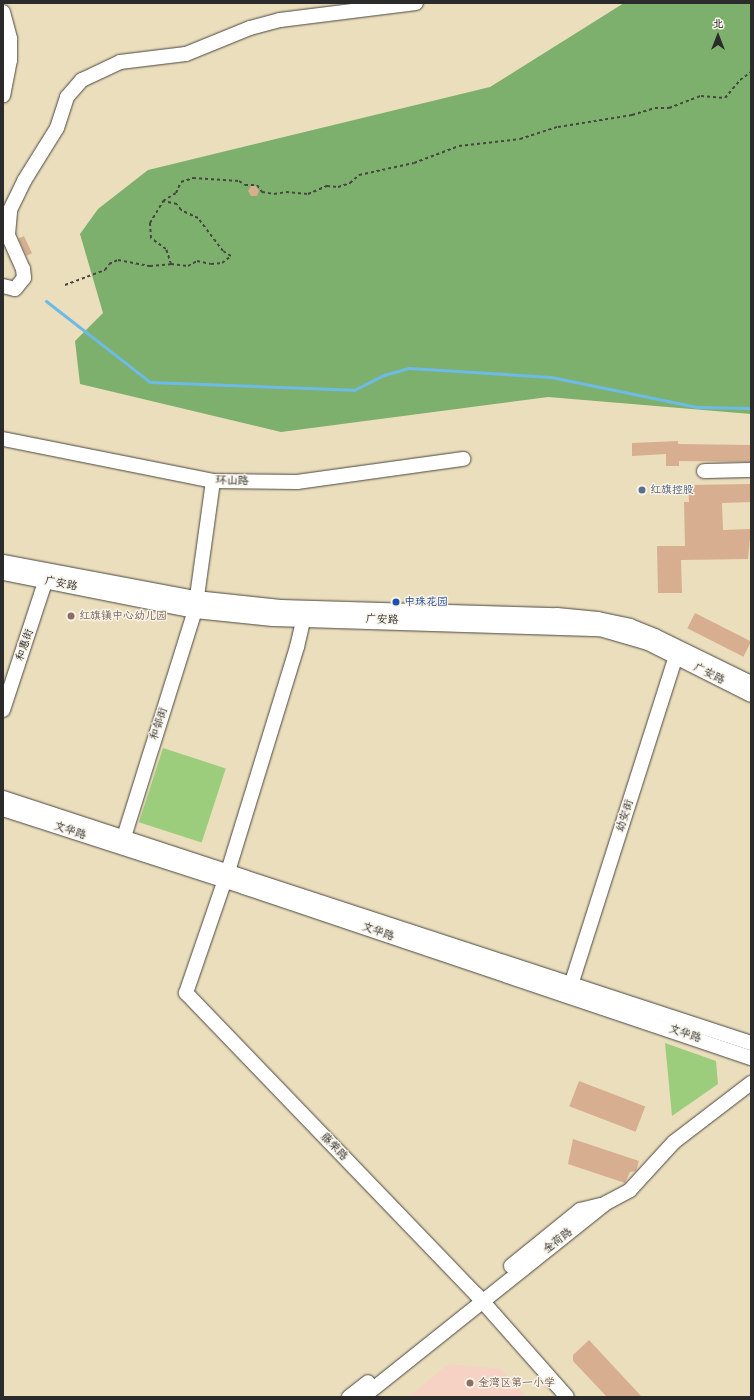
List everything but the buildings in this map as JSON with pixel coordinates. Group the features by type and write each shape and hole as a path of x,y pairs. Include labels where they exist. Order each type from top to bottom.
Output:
{"street":[{"path":"3,286 15,289 24,278 24,269 8,235 10,210 24,181 57,128 67,97 82,80 120,62 186,54 250,28 280,20 416,3"},
{"path":"3,12 10,39 10,60 3,95"},
{"name":"环山路","path":"3,440 213,481 298,482 462,459"},
{"path":"704,471 751,470"},
{"name":"和邻街","path":"124,837 195,604 213,481"},
{"name":"广安路","path":"3,562 48,576 195,604 305,613 557,615 598,619 630,626 751,695"},
{"name":"广安路","path":"3,573 48,576"},
{"name":"和惠街","path":"3,710 48,576"},
{"path":"226,876 305,613"},
{"name":"广安路","path":"677,652 751,683"},
{"name":"幼安街","path":"571,985 677,652"},
{"name":"文华路","path":"3,798 124,837 226,876 751,1058"},
{"name":"文华路","path":"3,810 226,876 751,1043"},
{"name":"藤荣路","path":"226,876 186,993 479,1298 568,1397"},
{"path":"555,991 571,985"},
{"name":"金荷路","path":"363,1397 479,1298 606,1203 630,1190 674,1142 751,1083"},
{"path":"349,1397 479,1298"}],"path":[{"path":"171,264 166,249 151,238 150,223 163,201 176,193 181,182 203,177 219,181 228,179 239,181 245,185 258,185 262,192 274,194 286,192 308,194 327,186 338,187 350,183 359,175 414,163 460,146 520,139 558,127 632,115 655,108 669,108 701,96 725,98 740,80 751,72"},
{"path":"65,285 105,270 109,264 118,260 150,266 171,264 188,266 197,261 216,264 231,256 223,251 198,218 182,210 177,204 163,201"}],"shaded area":[{"name":"金湾区第一小学","path":"449,1364 501,1369 527,1397 408,1397"}],"green space":[{"path":"624,3 751,3 751,414 548,397 281,432 80,384 75,341 103,313 80,234 98,209 148,170 490,87"},
{"path":"163,748 226,768 202,843 139,822"},
{"path":"665,1043 716,1061 718,1084 672,1116"}],"waterway":[{"path":"46,301 150,382 354,390 384,375 409,368 551,377 697,407 751,408"}],"place":[{"name":"红旗控股","path":"642,490"},
{"name":"中珠花园","path":"396,602"},
{"name":"红旗镇中心幼儿园","path":"71,616"},
{"name":"金湾区第一小学","path":"470,1383"}]}
